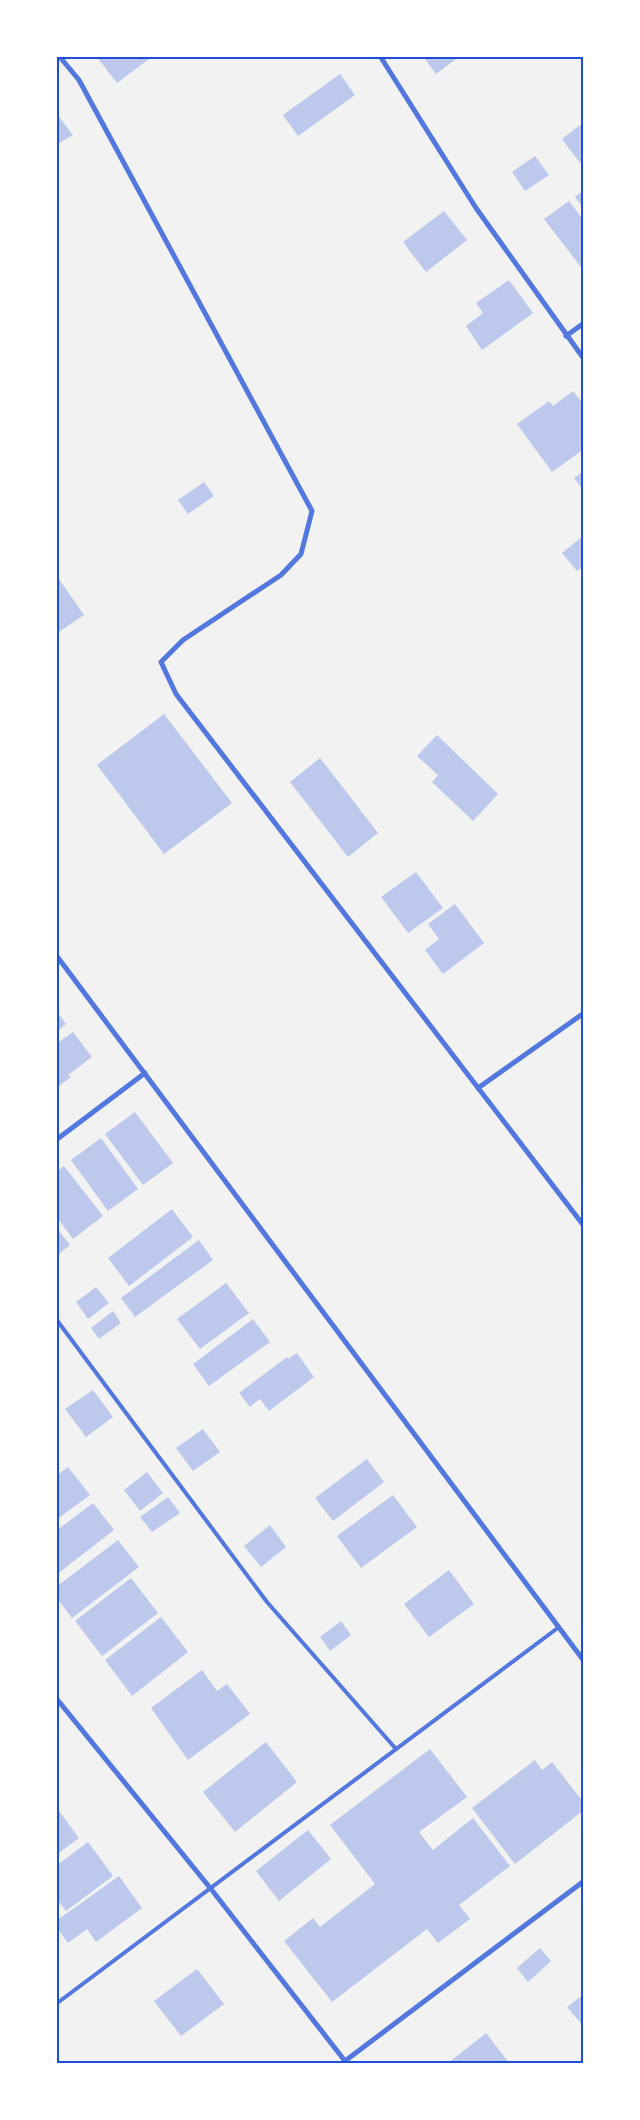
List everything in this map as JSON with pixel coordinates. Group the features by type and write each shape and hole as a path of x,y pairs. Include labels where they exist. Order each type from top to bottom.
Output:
{"street":[{"path":"59,56 78,80 312,512 301,554 281,575 183,640 161,662 176,694 584,1226"},
{"path":"380,56 476,208 584,359"},
{"path":"566,336 584,323"},
{"path":"56,955 584,1661"},
{"path":"478,1088 584,1013"},
{"path":"56,1140 145,1073"},
{"path":"56,1698 210,1889 345,2061 584,1881"}],"lane":[{"path":"56,1319 266,1602 396,1749"},
{"path":"56,2004 558,1627"}],"building":[{"path":"96,56 153,56 117,83"},
{"path":"423,56 460,56 436,74"},
{"path":"340,74 355,95 298,136 283,115"},
{"path":"56,113 73,135 56,145"},
{"path":"584,122 584,160 580,163 562,139"},
{"path":"535,156 549,175 525,191 512,172"},
{"path":"584,190 584,209 575,197"},
{"path":"569,201 584,221 584,271 544,219"},
{"path":"444,211 467,240 426,272 403,242"},
{"path":"509,280 533,313 482,350 466,326 483,313 476,303"},
{"path":"573,391 584,405 584,449 552,472 517,424 549,401 553,406"},
{"path":"584,471 584,491 574,478"},
{"path":"204,482 214,496 188,514 178,500"},
{"path":"584,535 584,566 577,571 562,553"},
{"path":"59,579 84,615 56,634 56,581"},
{"path":"164,714 232,803 164,854 97,765"},
{"path":"437,735 498,794 473,821 432,782 438,775 417,756"},
{"path":"320,758 378,833 348,857 290,782"},
{"path":"416,872 443,908 408,933 381,897"},
{"path":"455,904 484,943 443,974 425,950 439,939 428,924"},
{"path":"56,1010 66,1024 56,1032"},
{"path":"73,1032 92,1057 68,1075 71,1077 56,1088 56,1044"},
{"path":"135,1112 173,1163 143,1185 105,1134"},
{"path":"101,1138 138,1189 108,1211 71,1160"},
{"path":"64,1166 103,1216 73,1239 56,1216 56,1172"},
{"path":"172,1209 193,1237 129,1286 108,1258"},
{"path":"56,1227 70,1245 56,1256"},
{"path":"199,1240 213,1260 135,1317 121,1298"},
{"path":"226,1283 249,1313 200,1349 177,1319"},
{"path":"96,1287 109,1303 88,1319 76,1302"},
{"path":"113,1311 121,1323 99,1339 91,1328"},
{"path":"253,1319 270,1342 209,1386 193,1364"},
{"path":"297,1353 314,1377 269,1411 260,1399 250,1407 239,1393 287,1357 288,1359"},
{"path":"93,1390 113,1417 86,1437 65,1409"},
{"path":"203,1429 220,1452 193,1471 176,1448"},
{"path":"367,1459 384,1482 333,1521 315,1498"},
{"path":"68,1467 90,1495 56,1520 56,1476"},
{"path":"147,1472 163,1493 140,1511 124,1490"},
{"path":"393,1495 417,1527 361,1568 337,1536"},
{"path":"168,1497 180,1513 152,1532 140,1517"},
{"path":"93,1503 114,1530 56,1575 56,1531"},
{"path":"270,1525 286,1547 261,1567 244,1546"},
{"path":"118,1540 139,1567 72,1618 56,1597 56,1587"},
{"path":"449,1570 474,1604 429,1637 404,1604"},
{"path":"131,1578 158,1613 102,1656 75,1621"},
{"path":"161,1617 188,1652 132,1696 105,1660"},
{"path":"341,1621 351,1635 330,1651 320,1637"},
{"path":"202,1670 217,1691 227,1684 250,1714 188,1760 151,1708"},
{"path":"266,1742 297,1782 235,1832 203,1792"},
{"path":"430,1749 467,1797 419,1832 433,1850 473,1818 510,1866 459,1905 470,1919 438,1943 427,1929 332,2002 284,1941 313,1918 320,1927 375,1884 330,1825"},
{"path":"535,1760 542,1770 552,1762 584,1803 584,1810 515,1864 472,1808"},
{"path":"56,1807 79,1838 56,1855"},
{"path":"308,1830 331,1859 279,1901 256,1871"},
{"path":"88,1842 113,1876 66,1911 56,1898 56,1866"},
{"path":"119,1876 142,1908 96,1942 87,1929 68,1943 56,1926 56,1921"},
{"path":"540,1948 551,1961 528,1982 517,1968"},
{"path":"197,1969 224,2004 181,2036 154,2001"},
{"path":"584,1994 584,2027 567,2007"},
{"path":"486,2033 510,2064 447,2064"}]}
